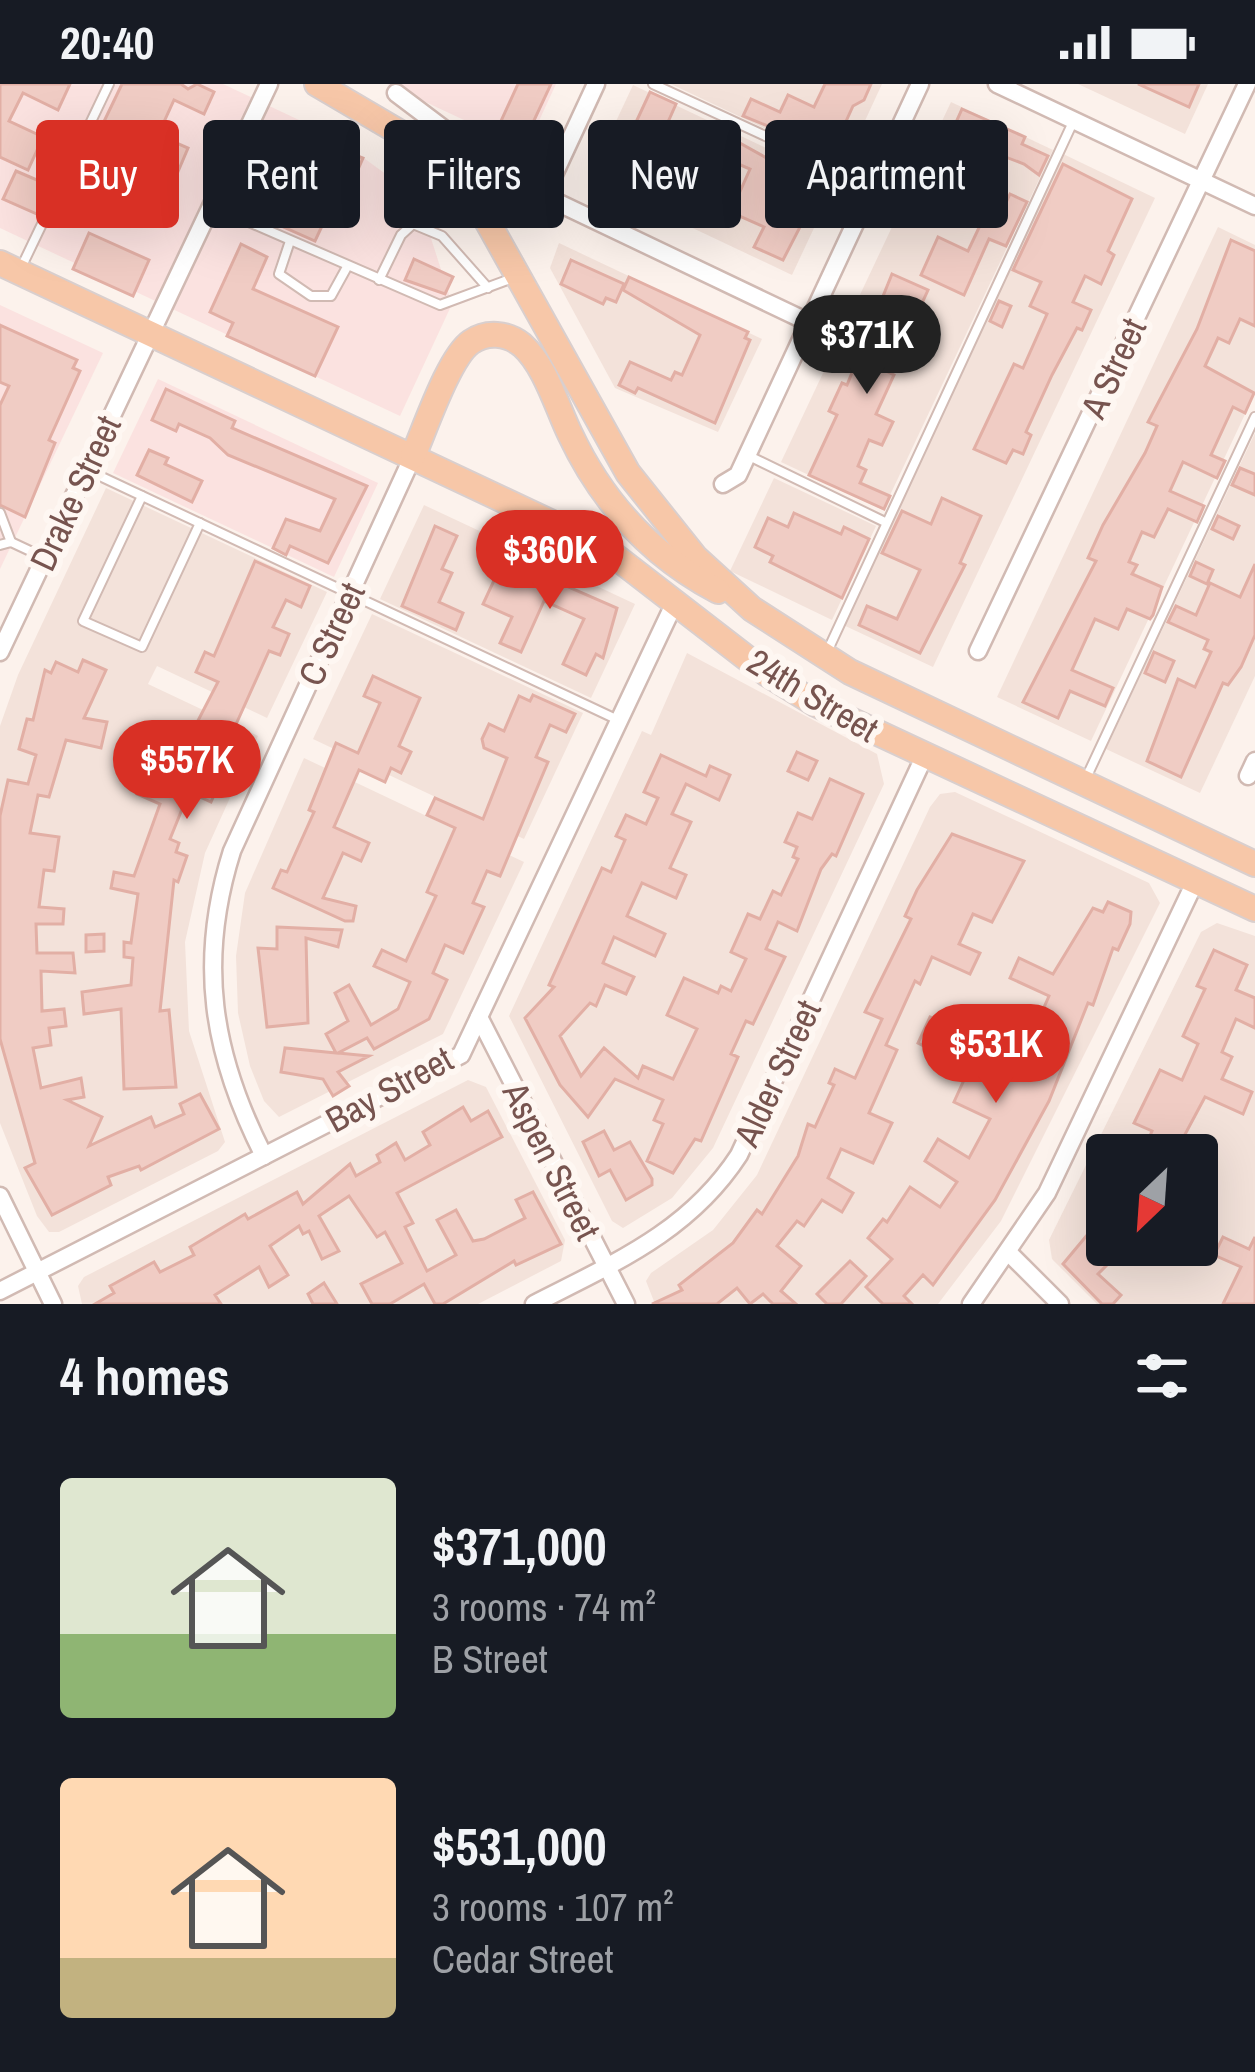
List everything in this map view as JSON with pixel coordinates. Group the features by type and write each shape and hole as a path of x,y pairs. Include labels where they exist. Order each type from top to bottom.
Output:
{"main road":[{"name":"24th Street","path":"316,84 369,110 448,167 472,194 628,473 694,557 752,609 824,659 1255,864"},
{"name":"24th Street","path":"10,267 603,547 788,689 923,757 1255,910"},
{"path":"413,456 464,347 482,336 504,335 527,351 583,460 650,545 676,568 752,609"}],"street":[{"name":"Drake Street","path":"252,120 269,84"},
{"path":"564,153 596,84"},
{"path":"903,120 920,84"},
{"path":"997,84 1255,206"},
{"name":"A Street","path":"978,651 1247,84"},
{"path":"396,93 432,120"},
{"path":"564,206 808,322"},
{"name":"Drake Street","path":"0,652 8,616 45,557 203,222"},
{"path":"723,484 738,475 852,228"},
{"name":"C Street","path":"264,1156 234,1094 217,1039 212,930 232,851 413,456"},
{"name":"Bay Street","path":"0,1291 461,1055 676,600"},
{"name":"Alder Street","path":"534,1304 686,1219 739,1154 923,757"},
{"path":"971,1304 1010,1254 1047,1193 1195,882"},
{"name":"Aspen Street","path":"479,1017 626,1304"},
{"path":"0,1196 53,1304"},
{"path":"1010,1254 1060,1304"}],"lane":[{"path":"10,267 109,84"},
{"path":"653,84 765,136"},
{"path":"824,659 1074,121"},
{"path":"379,280 401,235 413,224 442,236 488,288"},
{"path":"261,228 440,305 521,275"},
{"path":"290,241 279,274 310,296 332,296 347,266"},
{"path":"1084,783 1255,417"},
{"path":"747,455 885,522"},
{"path":"86,469 619,721"},
{"path":"142,495 82,621 142,647 200,523"},
{"path":"0,513 11,542"},
{"path":"0,545 11,542 45,557"}],"shaded area":[{"path":"0,84 223,84 299,120 203,120 203,228 360,228 360,155 384,173 384,228 426,228 429,232 452,304 400,416 0,228"},
{"path":"387,84 556,84 539,120 464,120"},
{"path":"671,84 882,84 865,120 765,120 765,129"},
{"path":"1078,84 1208,84 1185,134"},
{"path":"633,85 707,120 617,120"},
{"path":"951,102 989,120 942,120"},
{"path":"1008,129 1053,150 883,510 781,462 892,228 1008,228"},
{"path":"741,136 765,147 765,228 814,228 792,275 693,228 741,228"},
{"path":"1061,153 1155,198 933,667 839,623"},
{"path":"1218,227 1255,245 1255,393 1091,741 997,697"},
{"path":"559,243 762,339 718,432 615,388 550,268"},
{"path":"0,305 103,353 0,569"},
{"path":"158,379 378,483 334,577 113,473"},
{"path":"1255,433 1255,676 1200,793 1106,749"},
{"path":"774,478 876,526 832,620 730,571"},
{"path":"106,488 327,592 267,718 157,666 148,684 258,736 205,853 185,942 189,1031 225,1142 218,1151 59,1232 49,1232 37,1216 0,1123 0,726 18,675"},
{"path":"424,505 635,604 591,698 380,599"},
{"path":"372,614 583,713 524,839 313,739"},
{"path":"687,653 877,754 884,784 713,1148 672,1198 623,1228 612,1221 509,1016 642,731 651,735"},
{"path":"304,758 524,862 443,1034 279,1117 264,1101 250,1066 238,1013 236,956 245,893"},
{"path":"955,792 1149,883 1160,903 1001,1221 938,1304 655,1304 646,1281 651,1273 713,1230 757,1175 930,807 940,794"},
{"path":"1217,923 1255,936 1255,1304 1097,1304 1052,1259 1049,1240 1086,1165 1086,1266 1218,1266 1218,1134 1101,1134 1201,932"},
{"path":"468,1080 486,1087 565,1240 561,1261 478,1304 82,1304 78,1286 84,1277"}],"building":[{"path":"0,84 70,84 58,110 23,93 9,121 36,134 36,152 28,170 0,157"},
{"path":"122,84 181,84 188,89 197,84 214,92 204,114 174,100 165,120 105,120"},
{"path":"518,84 551,84 534,120 502,120"},
{"path":"825,84 871,84 847,120 765,120 765,125 743,116 751,99 780,112 788,95 814,107"},
{"path":"1138,84 1199,84 1189,107"},
{"path":"650,92 676,104 669,120 637,120"},
{"path":"962,109 987,120 957,120"},
{"path":"1008,129 1025,137 1022,144 1048,156 1039,175 1008,158"},
{"path":"179,144 188,148 179,169"},
{"path":"741,144 765,157 765,228 799,228 783,260 754,247 764,227 741,217 741,189 750,169 741,165"},
{"path":"1063,164 1132,199 1108,251 1114,255 1101,284 1085,276 1073,302 1091,310 1052,375 1026,432 1031,435 1023,454 1013,450 1006,463 974,449 1014,364 1023,368 1047,314 1030,306 1041,282 1013,270"},
{"path":"16,171 36,180 36,214 3,199"},
{"path":"1010,194 1027,202 1006,246 989,239 964,295 921,275 938,237 968,251 979,228 1008,228"},
{"path":"286,228 321,228 315,241"},
{"path":"89,233 149,260 133,296 73,269"},
{"path":"1231,240 1255,251 1255,326 1240,319 1229,343 1218,338 1205,366 1254,393 1245,413 1233,407 1211,455 1225,461 1217,478 1183,462 1170,491 1204,506 1197,522 1168,509 1154,537 1142,532 1129,562 1137,565 1132,574 1162,587 1153,615 1150,619 1127,609 1118,629 1095,619 1072,670 1113,688 1105,706 1070,691 1058,718 1023,702 1096,561 1088,558 1103,525 1145,453 1157,426 1148,422 1197,329"},
{"path":"241,244 267,257 253,289 338,327 315,376 227,336 233,323 210,312"},
{"path":"414,259 453,277 445,294 405,280"},
{"path":"571,260 624,284 616,302 606,298 603,304 561,284"},
{"path":"892,274 928,290 912,325 905,322 880,368 894,375 876,414 893,422 882,445 869,440 858,466 866,470 860,483 890,496 884,509 809,475 837,415 829,411 842,383 847,385"},
{"path":"629,277 748,332 745,338 750,340 715,423 638,388 635,393 619,385 630,362 671,380 675,372 682,375 700,335 623,290"},
{"path":"999,301 1011,306 1002,327 990,321"},
{"path":"0,325 77,360 73,368 80,371 49,440 55,443 25,517 0,505 0,405 9,386 0,382"},
{"path":"166,389 235,421 232,428 367,486 328,563 290,546 286,555 273,548 286,519 320,531 335,499 228,455 210,438 179,424 176,431 152,420"},
{"path":"149,450 168,458 165,464 202,481 192,502 137,475"},
{"path":"1240,468 1255,474 1255,495 1232,485"},
{"path":"942,498 981,516 960,563 965,565 920,653 859,625 867,606 897,619 920,570 882,553 902,511 931,524"},
{"path":"794,513 841,534 844,527 869,539 842,598 770,562 773,556 755,547 768,518 788,527"},
{"path":"1218,516 1239,526 1233,539 1212,529"},
{"path":"435,526 457,536 442,569 452,573 439,602 463,613 456,630 402,606"},
{"path":"504,559 617,608 603,658 596,654 586,675 563,664 584,619 544,601 521,652 500,643 512,617 483,604"},
{"path":"255,561 310,586 301,607 286,600 273,627 289,634 280,655 269,651 233,731 239,734 231,751 224,748 211,775 221,779 211,802 189,792 170,839 179,843 176,852 187,856 178,882 174,880 160,1011 169,1010 176,1087 124,1089 121,1009 84,1014 82,992 131,985 133,958 124,957 124,942 131,943 138,894 111,888 114,872 134,876 160,804 137,794 146,776 167,785 180,756 145,740 152,723 188,740 218,682 196,672 205,652 214,656"},
{"path":"1196,562 1213,570 1207,584 1190,576"},
{"path":"1255,564 1255,635 1241,667 1228,685 1223,683 1181,777 1147,761 1178,679 1195,687 1211,652 1204,649 1208,640 1168,622 1176,606 1196,615 1210,583 1240,597"},
{"path":"1154,652 1174,661 1165,682 1145,673"},
{"path":"83,660 106,670 84,718 107,722 101,748 66,740 49,797 38,795 30,833 59,837 54,871 44,870 39,907 64,909 63,924 36,924 37,953 73,953 75,973 41,971 42,1011 64,1009 66,1026 49,1028 51,1045 33,1048 41,1088 81,1078 84,1097 67,1100 102,1117 89,1146 151,1117 155,1127 184,1114 180,1104 200,1094 219,1129 141,1170 139,1166 108,1177 111,1185 52,1215 25,1168 35,1163 0,1039 0,816 8,780 28,784 36,755 19,749 27,719 33,720 45,670 51,673 56,662 78,672"},
{"path":"373,676 420,698 399,746 411,752 401,773 391,768 385,782 359,770 334,827 369,843 361,861 343,853 323,898 356,906 353,921 345,921 273,888 281,870 287,872 314,812 309,810 336,743 358,753 380,703 364,696"},
{"path":"533,695 575,714 566,732 550,725 536,757 548,762 500,876 487,871 473,903 484,907 463,953 445,945 433,973 447,980 429,1019 374,1049 367,1038 338,1053 369,1056 338,1072 349,1086 333,1096 323,1079 281,1072 285,1048 336,1053 326,1034 348,1021 335,993 349,985 371,1025 398,1009 410,982 374,966 382,950 406,961 436,896 427,892 455,828 427,815 435,798 483,819 507,758 484,748 482,739 489,724 504,731 519,696 530,701"},
{"path":"797,752 817,761 808,780 788,771"},
{"path":"661,755 706,776 710,766 730,775 719,800 686,784 672,814 691,822 670,868 686,875 676,898 642,883 627,916 665,934 655,956 614,937 603,963 634,977 626,994 605,985 596,1006 590,1003 560,1036 581,1076 604,1048 638,1078 643,1066 673,1079 697,1029 667,1015 684,978 718,993 721,986 731,991 746,959 731,952 748,914 760,919 773,891 781,895 798,859 793,857 797,847 785,842 798,813 812,819 830,779 863,794 836,856 832,854 821,869 797,931 778,922 766,949 785,957 753,1024 746,1021 731,1054 738,1057 701,1141 695,1139 673,1173 647,1161 663,1124 654,1120 663,1100 615,1079 588,1117 560,1085 525,1018 554,987 549,985 602,868 611,872 625,840 616,836 626,815 646,824 658,798 644,792"},
{"path":"952,834 1024,861 992,922 973,914 959,944 980,953 970,974 932,957 920,984 915,981 886,1045 897,1050 869,1113 892,1123 873,1163 841,1149 828,1178 853,1193 842,1212 822,1200 804,1226 797,1221 777,1246 801,1266 781,1291 796,1304 773,1304 763,1294 750,1304 737,1288 717,1304 652,1304 682,1290 679,1285 733,1243 757,1210 762,1214 798,1156 808,1124 815,1127 834,1085 829,1083 835,1069 855,1078 882,1019 865,1012 911,919 905,916 917,890"},
{"path":"1108,902 1131,912 1130,924 1118,950 1113,948 1049,1101 995,1200 933,1285 923,1275 904,1296 912,1304 883,1304 866,1287 892,1259 868,1238 883,1219 887,1222 910,1187 940,1207 957,1182 925,1161 938,1139 969,1158 990,1119 954,1102 969,1069 918,1043 930,1017 955,1028 951,1036 979,1048 998,1006 1037,1023 1049,996 1010,978 1019,958 1053,974 1093,908 1103,912"},
{"path":"277,927 342,930 338,947 306,938 308,1023 267,1027 258,948 277,949"},
{"path":"104,934 104,951 86,952 86,935"},
{"path":"1214,950 1247,965 1236,990 1255,998 1255,1028 1236,1019 1222,1052 1232,1057 1222,1079 1252,1092 1243,1114 1205,1097 1185,1134 1151,1134 1134,1123 1160,1070 1182,1080 1198,1044 1183,1036 1205,989 1197,986"},
{"path":"463,1107 471,1121 488,1111 502,1137 397,1193 413,1223 405,1227 427,1271 456,1255 437,1220 456,1210 473,1241 484,1239 525,1218 516,1200 533,1192 561,1244 516,1265 514,1261 443,1304 435,1304 424,1284 390,1304 372,1304 361,1284 402,1263 385,1232 377,1237 349,1196 319,1216 339,1251 322,1259 309,1231 303,1234 299,1226 270,1246 288,1275 269,1287 259,1267 215,1295 221,1304 95,1304 114,1293 110,1286 154,1262 160,1272 194,1255 190,1247 245,1214 248,1219 297,1192 303,1204 350,1164 356,1176 380,1162 377,1155 396,1143 405,1160 430,1145 423,1132"},
{"path":"604,1131 614,1150 630,1142 652,1179 652,1185 626,1200 610,1170 599,1176 583,1142"},
{"path":"1086,1236 1086,1266 1106,1266 1098,1274 1121,1295 1113,1304 1102,1304 1063,1264"},
{"path":"1223,1237 1249,1249 1255,1237 1255,1304 1223,1304 1241,1267 1218,1257"},
{"path":"850,1261 866,1276 841,1304 827,1304 817,1294"},
{"path":"324,1283 337,1304 313,1304 308,1294"}]}
